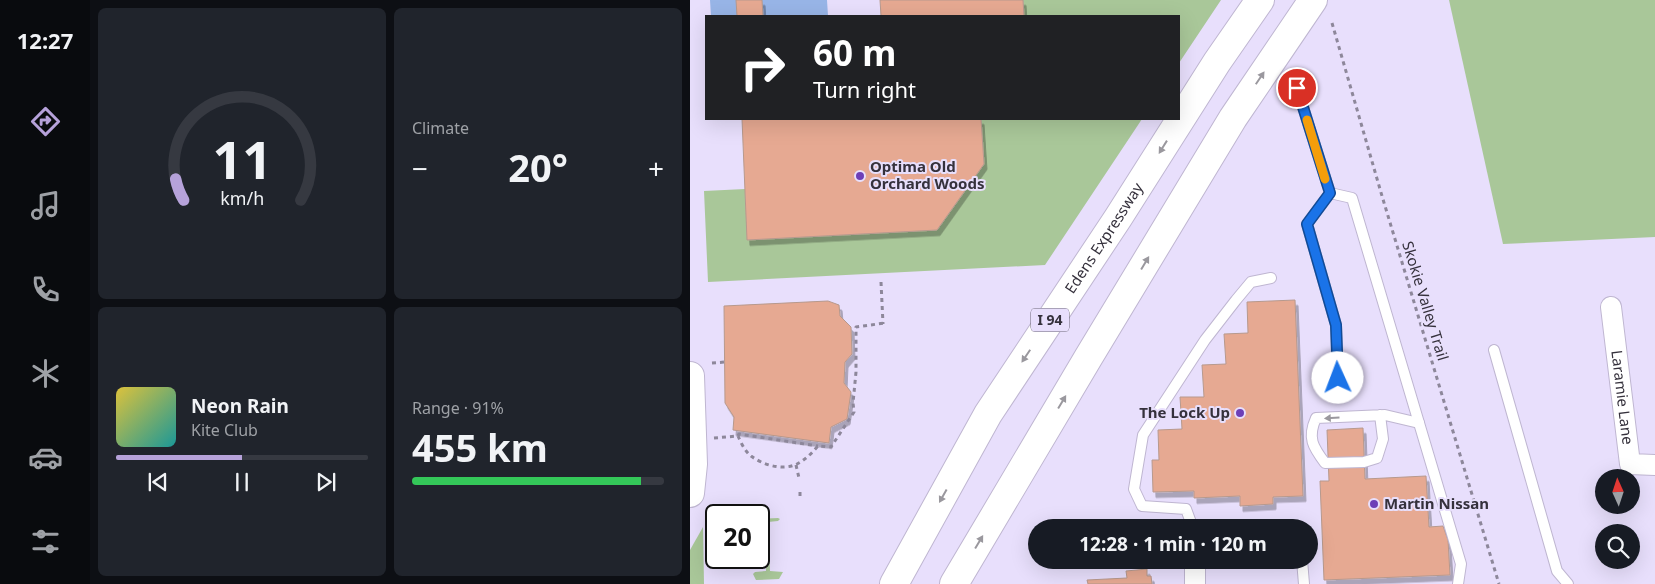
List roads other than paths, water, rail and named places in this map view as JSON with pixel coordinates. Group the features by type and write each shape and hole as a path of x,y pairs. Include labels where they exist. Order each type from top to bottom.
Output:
{"main road":[{"name":"Edens Expressway","path":"894,584 988,414 1113,226 1217,62 1260,0"},
{"path":"954,584 1233,118 1313,0"},
{"path":"690,494 701,369"}],"street":[{"name":"Laramie Lane","path":"1611,307 1630,464 1655,465"},
{"path":"1194,569 1195,584"}],"lane":[{"path":"1297,88 1330,193"},
{"path":"1330,193 1307,224 1336,325 1338,378"},
{"path":"1330,193 1352,198 1461,564 1458,584"},
{"path":"1189,519 1186,509 1142,506 1134,489 1143,434 1205,340 1236,300 1251,282 1271,278"},
{"path":"1494,350 1557,571 1568,584"},
{"path":"1380,415 1382,439 1377,458 1364,462 1325,463 1313,447 1311,429 1316,418 1380,415 1420,423"},
{"path":"1303,569 1304,584"}],"water":[{"path":"710,0 827,0 828,15 711,15"}],"place":[{"name":"Optima Old Orchard Woods","path":"860,176"},
{"name":"The Lock Up","path":"1240,413"},
{"name":"Martin Nissan","path":"1374,504"}]}
